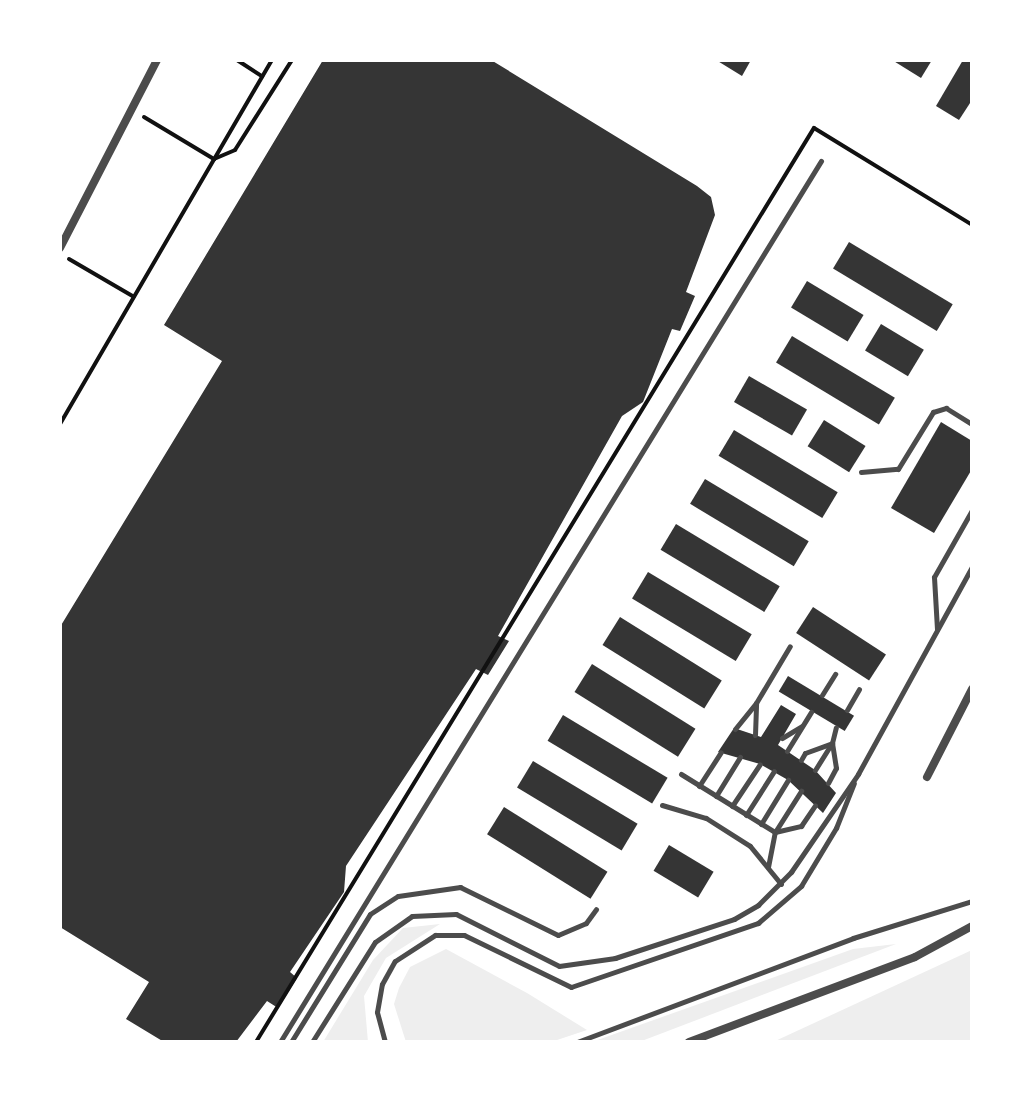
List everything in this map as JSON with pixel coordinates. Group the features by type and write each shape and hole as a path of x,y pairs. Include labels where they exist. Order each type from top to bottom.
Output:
{"street":[{"path":"60,251 157,60"},
{"path":"927,777 972,689"},
{"path":"689,1042 915,957 972,926"}],"lane":[{"path":"280,1042 821,161"},
{"path":"861,472 898,469 933,412 946,408 972,424"},
{"path":"937,630 934,577 972,510"},
{"path":"312,1042 375,942 412,916 456,914 559,966 583,964 734,919 781,884 858,774 972,567"},
{"path":"735,729 756,703 790,646"},
{"path":"822,695 835,674"},
{"path":"847,710 859,689"},
{"path":"755,735 756,703"},
{"path":"787,751 811,712"},
{"path":"782,738 803,725"},
{"path":"815,770 832,743 836,727"},
{"path":"801,760 805,753 832,743"},
{"path":"828,783 836,768 832,743"},
{"path":"699,786 721,752"},
{"path":"716,796 740,757"},
{"path":"732,806 760,764"},
{"path":"746,815 774,771"},
{"path":"681,774 775,832 801,826 815,805"},
{"path":"385,1042 377,1012 382,984 395,961 413,944 435,935 464,935 571,987 758,923 801,886 836,828 858,774"},
{"path":"761,824 788,780"},
{"path":"768,868 775,832 801,791"},
{"path":"662,805 706,818 750,846 781,884"},
{"path":"291,1042 370,914 398,896 460,887 558,935 586,923 596,909"},
{"path":"577,1042 853,938 972,901"}],"path":[{"path":"237,60 262,76"},
{"path":"60,424 272,60"},
{"path":"214,159 235,150 292,60"},
{"path":"131,110 214,159"},
{"path":"60,251 134,297"}],"shaded area":[{"path":"440,924 386,958 364,996 368,1042 323,1042 373,960 403,928"},
{"path":"896,944 639,1042 592,1042 853,949"},
{"path":"446,949 587,1030 551,1042 406,1042 394,1004 399,988 410,967"},
{"path":"972,950 972,1042 773,1042"}],"building":[{"path":"323,60 491,60 697,186 711,197 715,215 686,292 695,296 680,331 672,329 643,402 622,416 498,636 509,641 488,675 476,669 346,866 344,892 290,972 297,978 278,1008 267,1001 236,1042 164,1042 126,1019 149,982 60,927 60,627 222,361 164,325"},
{"path":"716,60 751,60 742,76"},
{"path":"892,60 932,60 921,78"},
{"path":"963,60 972,60 972,100 959,120 936,106"},
{"path":"849,242 953,304 937,331 833,269"},
{"path":"807,281 864,315 848,342 791,308"},
{"path":"881,324 924,350 908,376 865,351"},
{"path":"792,336 895,398 879,424 776,363"},
{"path":"749,376 807,409 792,435 734,402"},
{"path":"824,420 866,446 849,472 808,446"},
{"path":"941,422 972,441 972,469 934,533 891,508"},
{"path":"734,430 838,492 822,518 719,456"},
{"path":"705,479 809,541 794,566 690,504"},
{"path":"676,524 780,586 764,612 661,550"},
{"path":"648,572 752,634 736,661 632,599"},
{"path":"813,607 886,654 869,680 796,633"},
{"path":"620,617 722,681 704,709 603,645"},
{"path":"592,664 695,729 678,757 575,692"},
{"path":"788,676 854,716 845,731 779,691"},
{"path":"781,705 796,714 778,745 815,770 836,793 823,813 788,780 760,764 718,752 734,728 761,737"},
{"path":"563,715 668,778 652,804 548,741"},
{"path":"533,761 638,824 622,850 517,788"},
{"path":"504,807 607,872 591,899 487,834"},
{"path":"669,845 714,872 698,897 654,871"}]}
